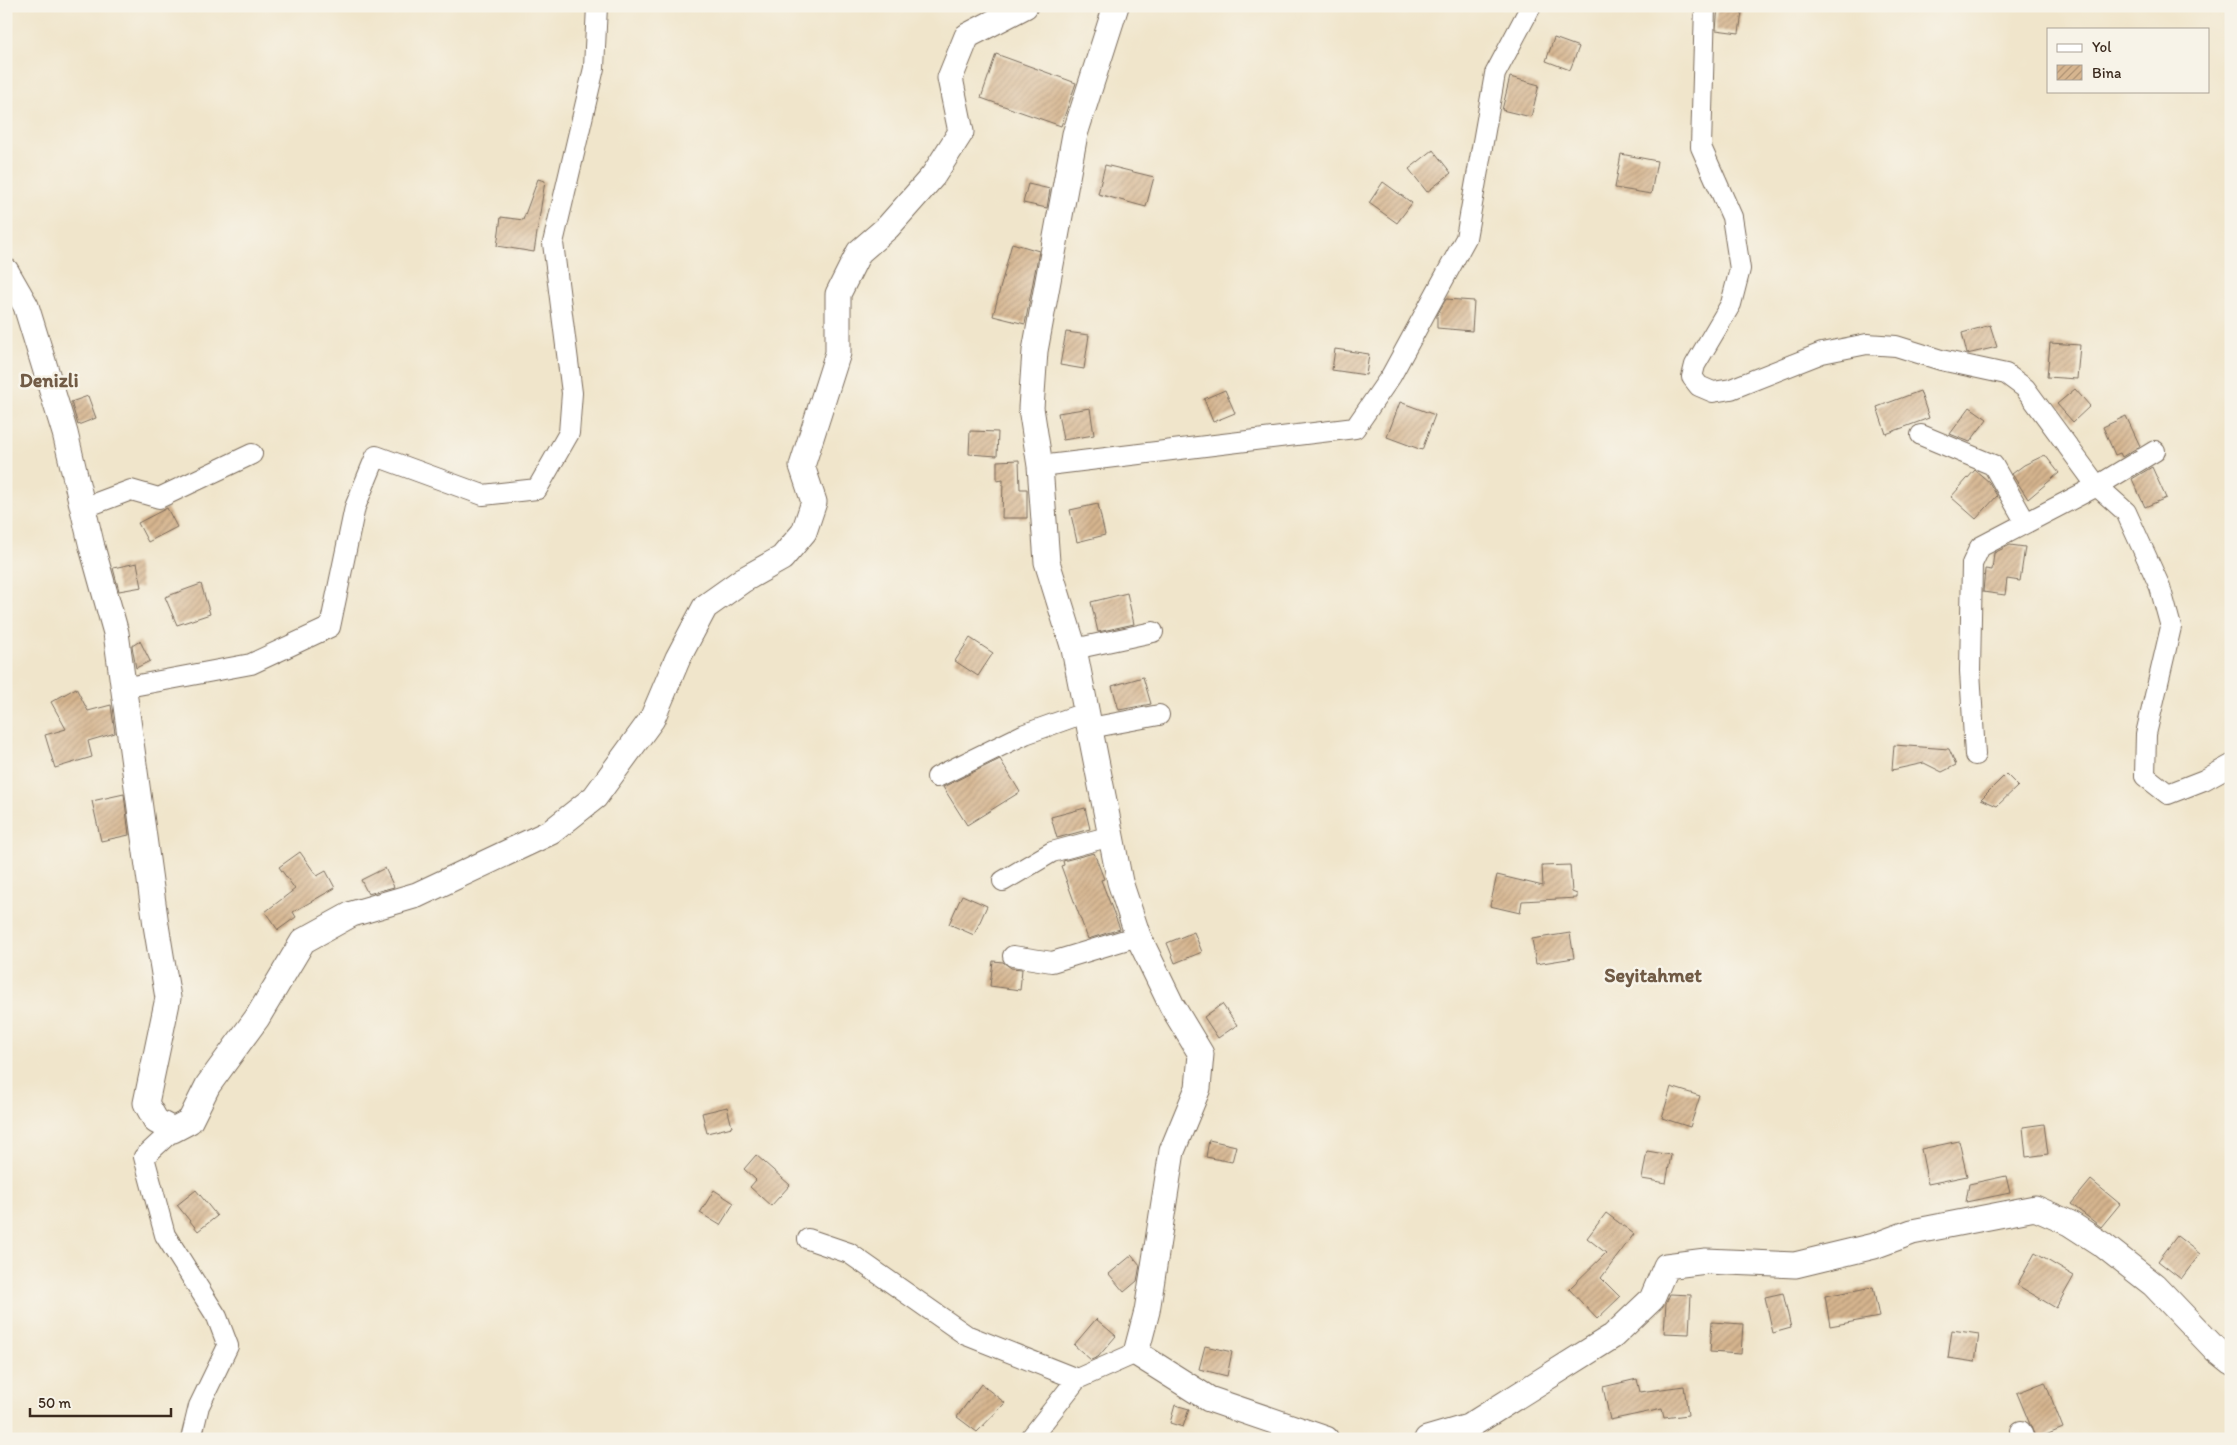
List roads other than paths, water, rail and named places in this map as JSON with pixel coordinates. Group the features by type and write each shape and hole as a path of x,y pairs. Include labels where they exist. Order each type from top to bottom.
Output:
{"street":[{"path":"122,688 251,664 330,627 356,507 376,456 483,495 537,489 569,433 572,393 553,243 594,68 597,6"},
{"path":"191,1439 199,1406 228,1346 218,1317 165,1235 144,1157 173,1130 190,1121 208,1085 257,1018 303,942 352,914 417,895 551,832 594,797 652,719 678,658 705,607 743,580 782,558 804,532 814,502 802,466 838,353 838,294 859,252 888,227 932,176 961,132 950,78 967,36 1025,6"},
{"path":"1116,6 1075,134 1035,351 1032,408 1040,466 1047,562 1074,649 1120,882 1138,936 1172,1006 1201,1054 1198,1088 1172,1150 1147,1311 1136,1353"},
{"path":"1040,466 1355,428 1391,376 1466,238 1495,74 1531,6"},
{"path":"1705,6 1700,147 1732,217 1740,269 1731,304 1695,364 1692,377 1698,386 1713,392 1731,389 1822,353 1867,344 1896,346 1941,360 2006,374 2025,388 2097,486 2126,512 2160,588 2171,627 2146,734 2145,776 2168,794 2204,780 2231,764"},
{"path":"6,272 26,306 65,433 116,633 122,688 168,998 146,1103 156,1120 173,1130"},
{"path":"1920,435 1993,465 2026,523"},
{"path":"1975,755 1970,671 1972,564 1980,547 2097,486 2156,451"},
{"path":"83,508 131,490 159,498 252,454"},
{"path":"1074,649 1153,632"},
{"path":"937,777 1025,734 1088,720 1159,715"},
{"path":"1003,882 1052,852 1111,836"},
{"path":"1013,956 1052,962 1138,936"},
{"path":"1428,1439 1468,1427 1613,1336 1652,1298 1666,1266 1706,1261 1795,1265 1874,1246 1912,1232 2035,1208 2069,1223 2103,1245 2154,1285 2216,1350 2231,1362"},
{"path":"808,1239 849,1253 966,1335 1077,1379"},
{"path":"1030,1439 1077,1379 1136,1353"},
{"path":"1136,1353 1210,1399 1326,1439"}],"district":[{"name":"Denizli","path":"49,380"},
{"name":"Seyitahmet","path":"1653,975"}]}
